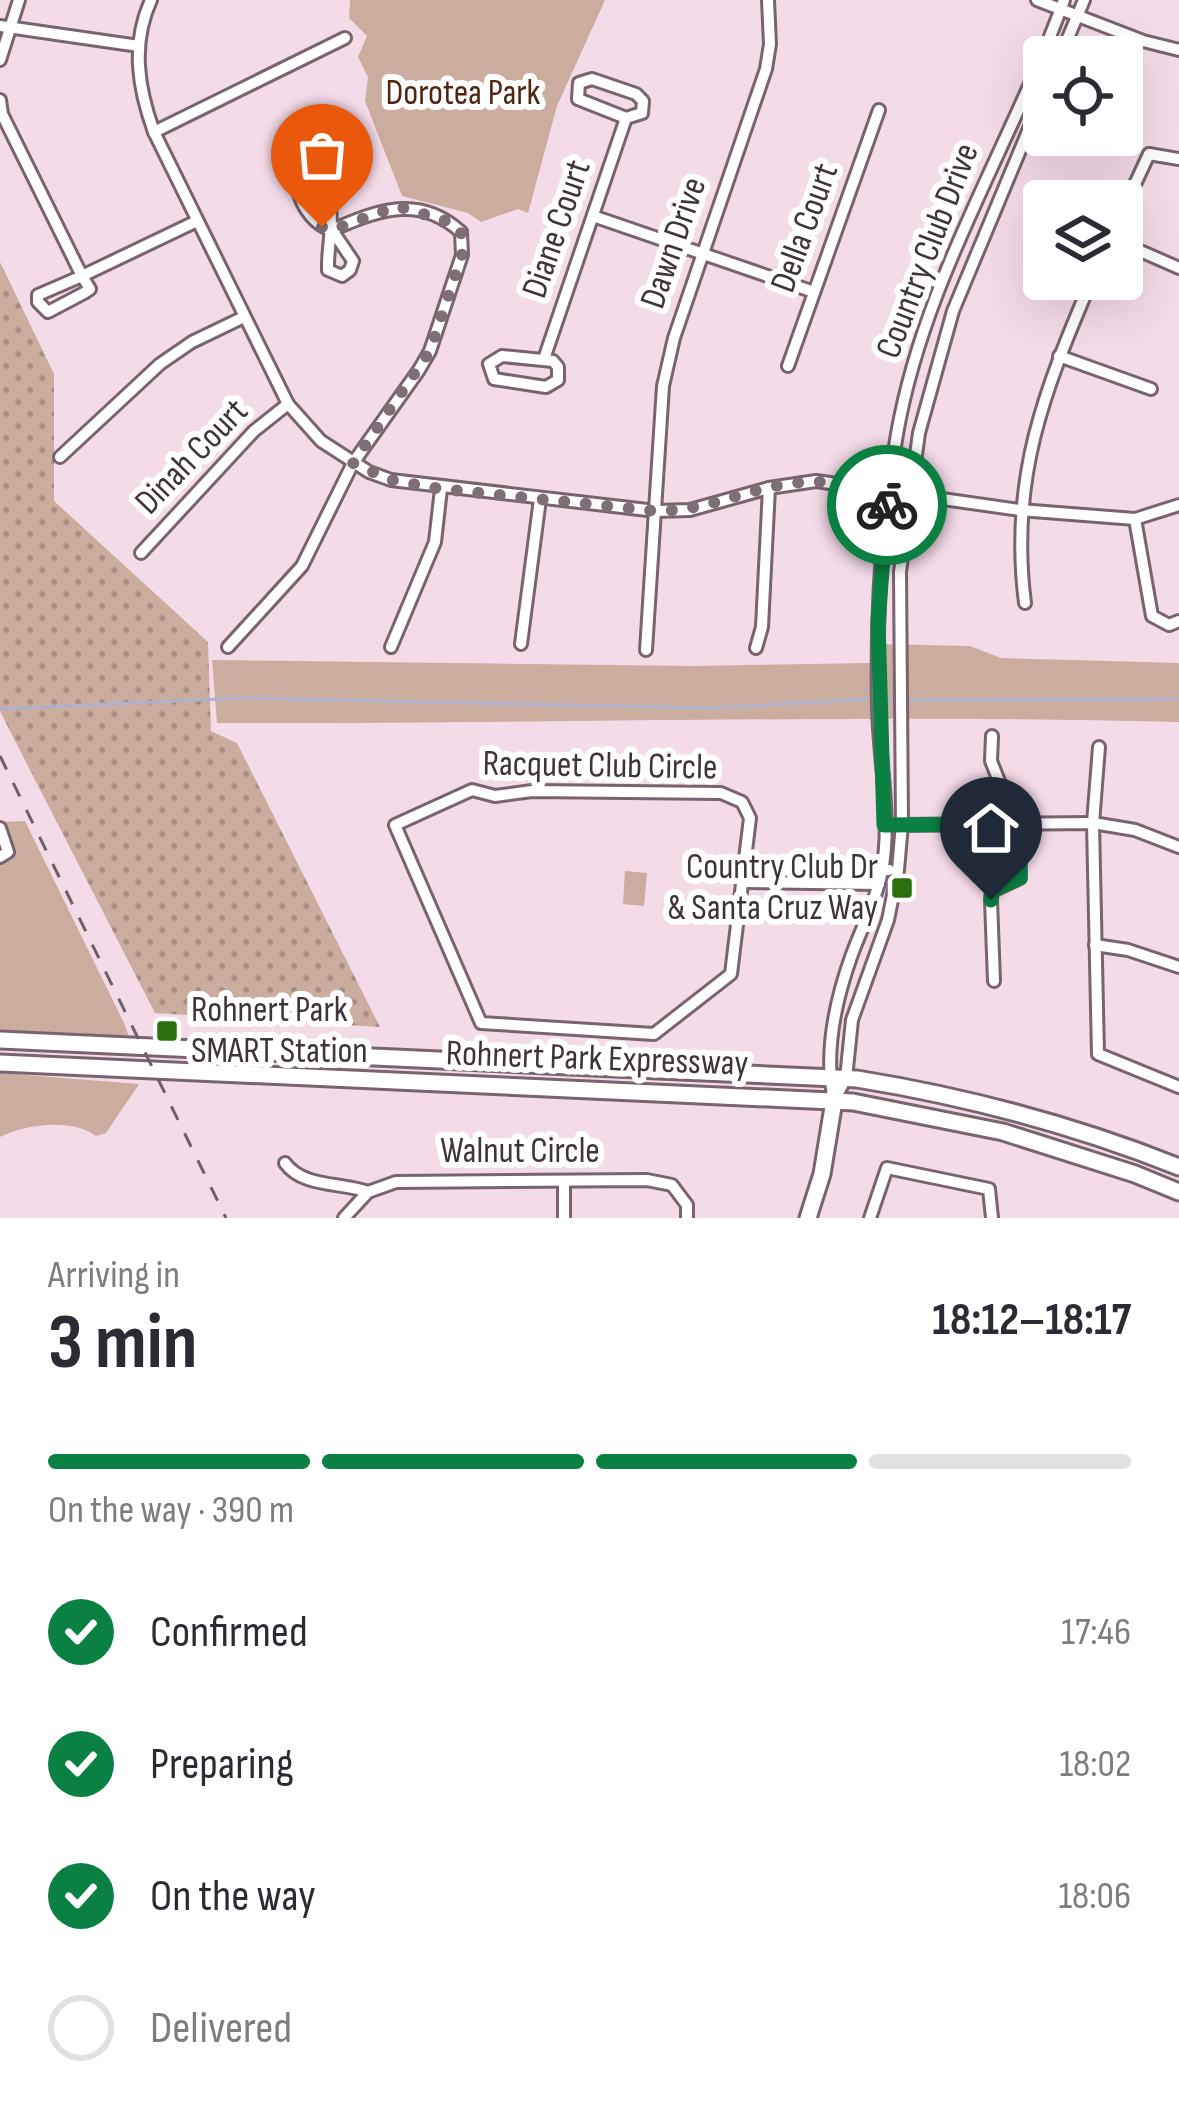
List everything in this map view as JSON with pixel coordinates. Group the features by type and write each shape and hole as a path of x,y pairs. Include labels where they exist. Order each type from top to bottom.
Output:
{"main road":[{"name":"Rohnert Park Expressway","path":"0,1040 837,1077 952,1095 1087,1133 1179,1167"},
{"name":"Rohnert Park Expressway","path":"0,1063 834,1100 1003,1132 1179,1192"},
{"name":"Country Club Drive","path":"808,1218 822,1174 834,1100"}],"street":[{"path":"0,60 4,28 19,0"},
{"path":"151,0 139,46 140,87 154,132 288,404 321,441 353,463 391,480 441,489 656,511 711,506 769,488 816,481 1020,510 1135,519 1179,505"},
{"name":"Dawn Drive","path":"646,650 663,386 674,338 766,69 768,0"},
{"path":"1037,0 1062,4 1078,16 1179,50"},
{"path":"1069,36 1084,0"},
{"name":"Country Club Drive","path":"837,1077 836,1016 849,962 882,870 880,565 897,432 925,325 1062,4"},
{"path":"4,28 139,46"},
{"path":"154,132 345,38"},
{"path":"592,80 636,94 643,101 642,113 626,118 578,99 579,83 592,80"},
{"path":"0,100 2,114 82,276 90,289 48,312 38,296 82,276 197,221"},
{"name":"Della Court","path":"788,366 880,110"},
{"name":"Diane Court","path":"544,359 626,118"},
{"name":"Country Club Drive","path":"834,1100 852,1020 888,920 898,870 902,824 900,572 923,415 952,311 1023,143"},
{"path":"1137,180 1149,154 1179,159"},
{"path":"228,646 302,566 353,463 430,351 462,255 461,232 450,222 397,206 332,230"},
{"path":"593,216 814,292"},
{"path":"1143,252 1179,268"},
{"path":"1025,603 1020,510 1039,422 1083,300"},
{"path":"60,457 160,364 244,317"},
{"name":"Diane Court","path":"502,356 544,359 558,367 554,386 502,382 490,372 494,358 502,356"},
{"path":"1059,356 1151,389"},
{"name":"Dinah Court","path":"141,553 254,431 288,404"},
{"path":"756,648 762,627 769,488"},
{"path":"392,646 435,542 441,489"},
{"path":"521,644 540,499"},
{"path":"1135,519 1152,616 1168,625 1179,621"},
{"path":"992,736 991,761 999,781 998,824"},
{"path":"1100,747 1094,824 1098,1054 1179,1087"},
{"name":"Racquet Club Circle","path":"472,790 495,796 532,791 721,793 742,802 750,818 745,876 730,974 654,1034 481,1022 395,825 472,790"},
{"path":"994,981 992,891 1020,878 1019,824"},
{"path":"884,825 1094,824 1135,830 1179,847"},
{"path":"0,827 8,852 0,856"},
{"path":"745,876 898,870"},
{"path":"745,876 895,884"},
{"path":"1095,944 1179,967"},
{"path":"286,1163 291,1172 314,1182 347,1184 368,1192 344,1218"},
{"path":"870,1218 887,1168 989,1189 992,1218"},
{"path":"564,1181 564,1218"},
{"name":"Walnut Circle","path":"368,1192 395,1182 661,1181 672,1185 687,1205 687,1218"}],"green space":[{"name":"Dorotea Park","path":"350,0 605,0 557,106 528,213 518,209 481,222 468,213 402,196 365,101 368,77 358,57 367,36 349,18"},
{"path":"0,262 54,374 54,501 208,642 211,731 237,743 380,1027 155,1013 0,711"},
{"path":"872,644 970,646 1001,658 1179,663 1179,722 217,723 212,660 694,666 871,663"},
{"path":"25,821 129,1037 0,1030 0,822"},
{"path":"625,871 647,873 644,906 623,904"},
{"path":"0,1073 139,1084 106,1133 96,1136 75,1127 49,1125 0,1137"}],"waterway":[{"path":"0,709 242,698 710,708 871,699"},
{"path":"909,700 1179,699"},
{"path":"885,700 895,700"}],"railway":[{"path":"0,756 226,1218"}],"way so far":[{"path":"322,227 332,230 397,206 450,222 461,232 462,255 430,351 353,463 369,472 441,489 656,511 690,510 769,488 816,481 889,490 887,505"}],"place":[{"name":"Country Club Dr & Santa Cruz Way","path":"902,888"},
{"name":"Rohnert Park SMART Station","path":"167,1031"}],"route":[{"path":"887,505 878,622 884,825 1019,824 1020,878 998,886 991,900"}]}
